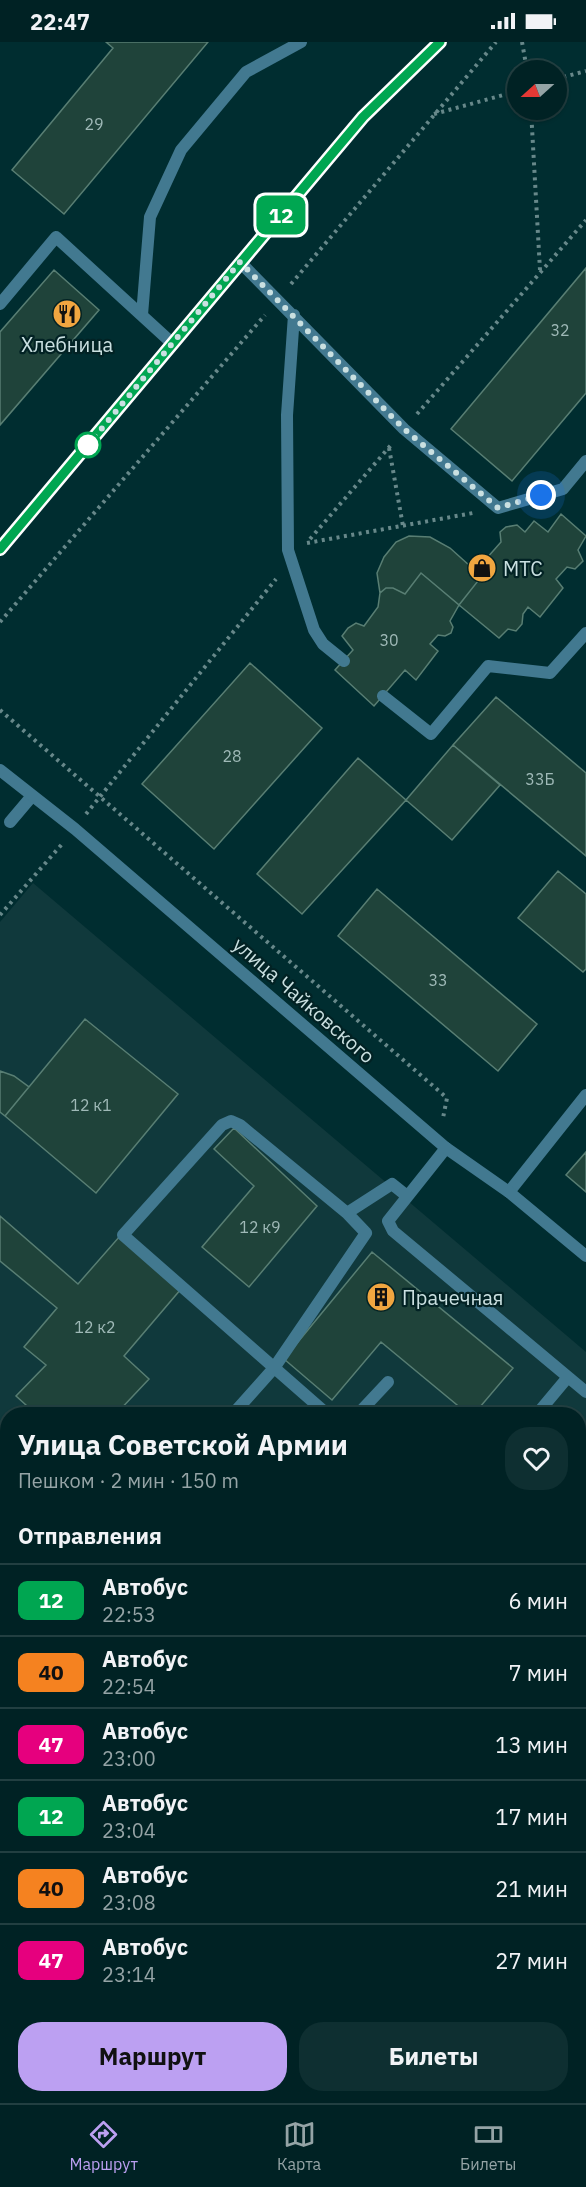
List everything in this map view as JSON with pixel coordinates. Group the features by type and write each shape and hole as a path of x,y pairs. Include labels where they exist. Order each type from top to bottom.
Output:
{"street":[{"path":"142,315 150,217 181,150 246,72 301,42"},
{"path":"0,549 363,117 440,42"},
{"path":"0,304 56,237 173,344"},
{"path":"240,262 404,429 498,508 563,489 586,461"},
{"path":"294,315 287,415 288,550 314,630 323,644 344,661"},
{"path":"383,696 432,734 488,666 550,673 586,633"},
{"name":"улица Чайковского","path":"0,770 75,829 446,1148 509,1192 586,1256"},
{"path":"10,822 32,796"},
{"path":"509,1192 586,1095"},
{"path":"239,1407 274,1368 366,1233 347,1214 240,1125 231,1121 222,1125 123,1235 274,1368 319,1407"},
{"path":"446,1148 388,1221 393,1231 586,1392"},
{"path":"347,1214 392,1184 407,1196"},
{"path":"543,1407 568,1377"},
{"path":"365,1407 388,1382"}],"path":[{"path":"0,622 278,300 496,42"},
{"path":"522,42 525,60"},
{"path":"567,76 586,71"},
{"path":"434,114 507,94"},
{"path":"532,120 540,271"},
{"path":"389,447 403,526"},
{"path":"306,543 498,508"},
{"path":"0,710 447,1098 443,1120 451,1126"}],"shaded area":[{"path":"33,883 586,1352 586,1407 0,1407 0,922"}],"building":[{"path":"106,42 208,42 64,214 12,170 113,48"},
{"path":"586,268 586,393 512,481 451,429"},
{"path":"54,270 99,310 0,425 0,332"},
{"path":"561,514 586,536 578,550 583,561 575,569 567,567 556,579 563,588 540,617 528,607 523,614 522,624 516,631 508,629 499,638 459,605 478,581 469,574 470,566 476,559 486,559 501,542 500,532 506,527 517,525 525,532 534,521 548,532"},
{"path":"409,536 430,537 450,548 470,566 469,574 478,581 459,605 421,573 405,594 393,588 386,588 380,593 377,573 384,557 396,542"},
{"path":"421,573 459,605 450,621 453,627 451,633 445,636 438,635 430,644 438,651 416,680 405,670 374,706 335,670 353,650 342,636 356,623 364,626 378,607 380,593 386,588 393,588 405,594"},
{"path":"250,663 322,728 214,849 142,784"},
{"path":"496,697 586,773 586,856 453,745"},
{"path":"453,745 500,785 452,840 406,800"},
{"path":"358,758 406,800 302,914 257,874"},
{"path":"558,871 586,894 586,969 583,972 518,918"},
{"path":"377,889 537,1024 498,1071 338,936"},
{"path":"85,1019 178,1094 96,1193 5,1116"},
{"path":"0,1071 14,1076 29,1087 5,1116 0,1112"},
{"path":"234,1128 317,1206 249,1287 202,1247 254,1186 214,1149"},
{"path":"586,1152 586,1192 566,1175"},
{"path":"0,1216 78,1284 120,1236 181,1289 124,1356 149,1379 123,1407 28,1407 16,1396 46,1365 24,1347 57,1308 0,1261"},
{"name":"Прачечная","path":"372,1252 513,1368 480,1407 460,1407 381,1342 332,1400 284,1359"}],"bus line":[{"name":"12","path":"0,549 363,117 440,42"}],"place":[{"name":"Хлебница","path":"67,314"},
{"name":"МТС","path":"482,568"},
{"name":"Прачечная","path":"381,1297"}],"route":[{"path":"88,445 240,262 404,429 498,508 541,495"}]}
